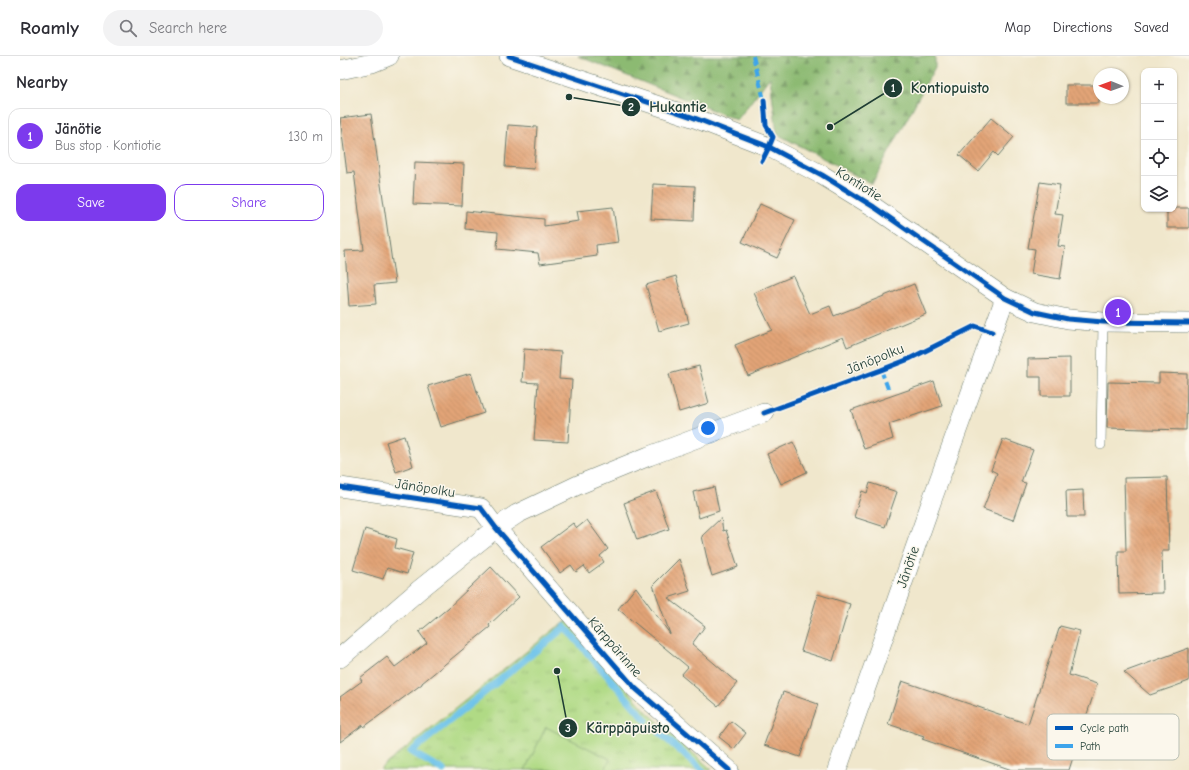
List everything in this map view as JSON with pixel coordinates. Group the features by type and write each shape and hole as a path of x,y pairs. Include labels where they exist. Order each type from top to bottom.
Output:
{"street":[{"path":"340,70 389,56"},
{"name":"Kontiotie","path":"509,56 692,117 770,147 822,175 874,207 1005,298 1035,312 1068,319 1103,322 1189,323"},
{"name":"Jänötie","path":"837,770 1005,298"},
{"path":"340,658 419,590 496,528 517,514 578,485 649,456 764,413"},
{"name":"Jänöpolku","path":"340,487 481,508 496,528"},
{"name":"Kärppärinne","path":"496,528 635,688 728,770"}],"lane":[{"path":"1101,445 1103,322"}],"green space":[{"path":"578,56 935,56 935,67 872,184 777,134 770,77 737,120"},
{"path":"568,621 648,713 712,770 381,770 381,768 556,628"},
{"path":"546,727 610,759 605,770 525,770"}],"building":[{"path":"1066,85 1093,85 1093,103 1066,103"},
{"path":"371,114 395,283 374,285 376,304 349,306 345,251 364,250 354,172 347,173 340,118"},
{"path":"991,118 1014,137 998,156 994,152 978,171 959,155"},
{"path":"508,125 537,127 534,169 505,167"},
{"path":"415,162 464,164 462,206 413,204"},
{"path":"1040,182 1060,185 1055,214 1063,215 1058,246 1065,247 1060,279 1031,274 1035,249 1028,248"},
{"path":"653,184 695,186 694,221 651,219"},
{"path":"760,204 795,220 777,258 742,242"},
{"path":"613,207 618,242 596,245 597,256 540,264 538,253 497,249 498,232 465,229 466,211 544,219 544,226 579,221 577,211"},
{"path":"1177,208 1189,208 1189,228 1167,228 1167,212 1177,212"},
{"path":"676,276 689,323 659,331 646,285"},
{"path":"793,276 810,314 830,306 834,316 914,284 926,314 847,347 843,337 748,376 735,345 772,330 754,293"},
{"path":"524,349 561,352 559,379 572,380 568,442 534,440 538,383 522,382"},
{"path":"1070,358 1070,396 1041,396 1041,377 1028,377 1028,359"},
{"path":"699,366 709,403 679,412 669,374"},
{"path":"471,373 484,413 441,427 428,386"},
{"path":"1159,373 1187,374 1186,430 1107,428 1108,382 1159,383"},
{"path":"934,381 942,406 889,424 893,439 864,449 851,410"},
{"path":"404,436 413,466 396,472 386,442"},
{"path":"1003,439 1033,450 1021,482 1026,483 1013,520 983,509 997,473 991,470"},
{"path":"793,442 807,472 781,484 767,454"},
{"path":"1167,477 1169,551 1162,551 1163,593 1119,594 1118,551 1126,551 1124,478"},
{"path":"870,483 897,492 885,527 854,517 862,491 867,493"},
{"path":"714,487 719,511 699,518 693,492"},
{"path":"1083,490 1084,517 1067,517 1066,491"},
{"path":"656,491 669,529 637,540 624,503"},
{"path":"721,518 723,531 726,530 738,567 712,576 702,536"},
{"path":"587,520 608,549 600,556 604,562 589,573 584,566 576,572 571,565 560,573 541,547 573,523 577,528"},
{"path":"365,529 397,539 395,548 413,553 407,574 387,568 383,579 353,570"},
{"path":"679,559 690,591 668,598 705,626 692,644 737,683 718,706 681,675 688,667 618,609 636,587 670,634 653,585"},
{"path":"491,567 519,597 489,625 490,627 422,684 364,727 363,725 340,742 340,697 362,681 360,678 387,657 395,667 427,643 419,632 448,608"},
{"path":"818,594 850,604 833,661 801,651"},
{"path":"1060,626 1080,631 1069,675 1097,684 1087,714 1047,714 1047,760 1072,760 1069,770 1012,770 922,739 924,736 888,724 902,681 1028,724"},
{"path":"1189,648 1189,681 1173,687 1150,695 1124,672"},
{"path":"783,692 818,704 800,757 764,745"},
{"path":"731,721 746,733 734,749 719,737"}],"waterway":[{"path":"443,770 411,752 565,627 646,720"},
{"path":"660,733 702,770"}],"marked path":[{"path":"753,56 764,100"},
{"path":"881,370 889,391"}],"cycle path":[{"path":"509,56 692,117 769,147 822,175 874,207 1005,298 1035,312 1068,319 1103,322 1189,323"},
{"path":"762,161 773,137 766,125 764,100"},
{"path":"764,413 909,359 975,326 992,332"},
{"path":"340,487 481,508 496,528 635,688 729,770"}],"place":[{"name":"Hukantie","path":"569,97"},
{"name":"Kontiopuisto","path":"830,127"},
{"name":"Jänötie","path":"1118,312"},
{"name":"Kärppäpuisto","path":"557,671"}]}
